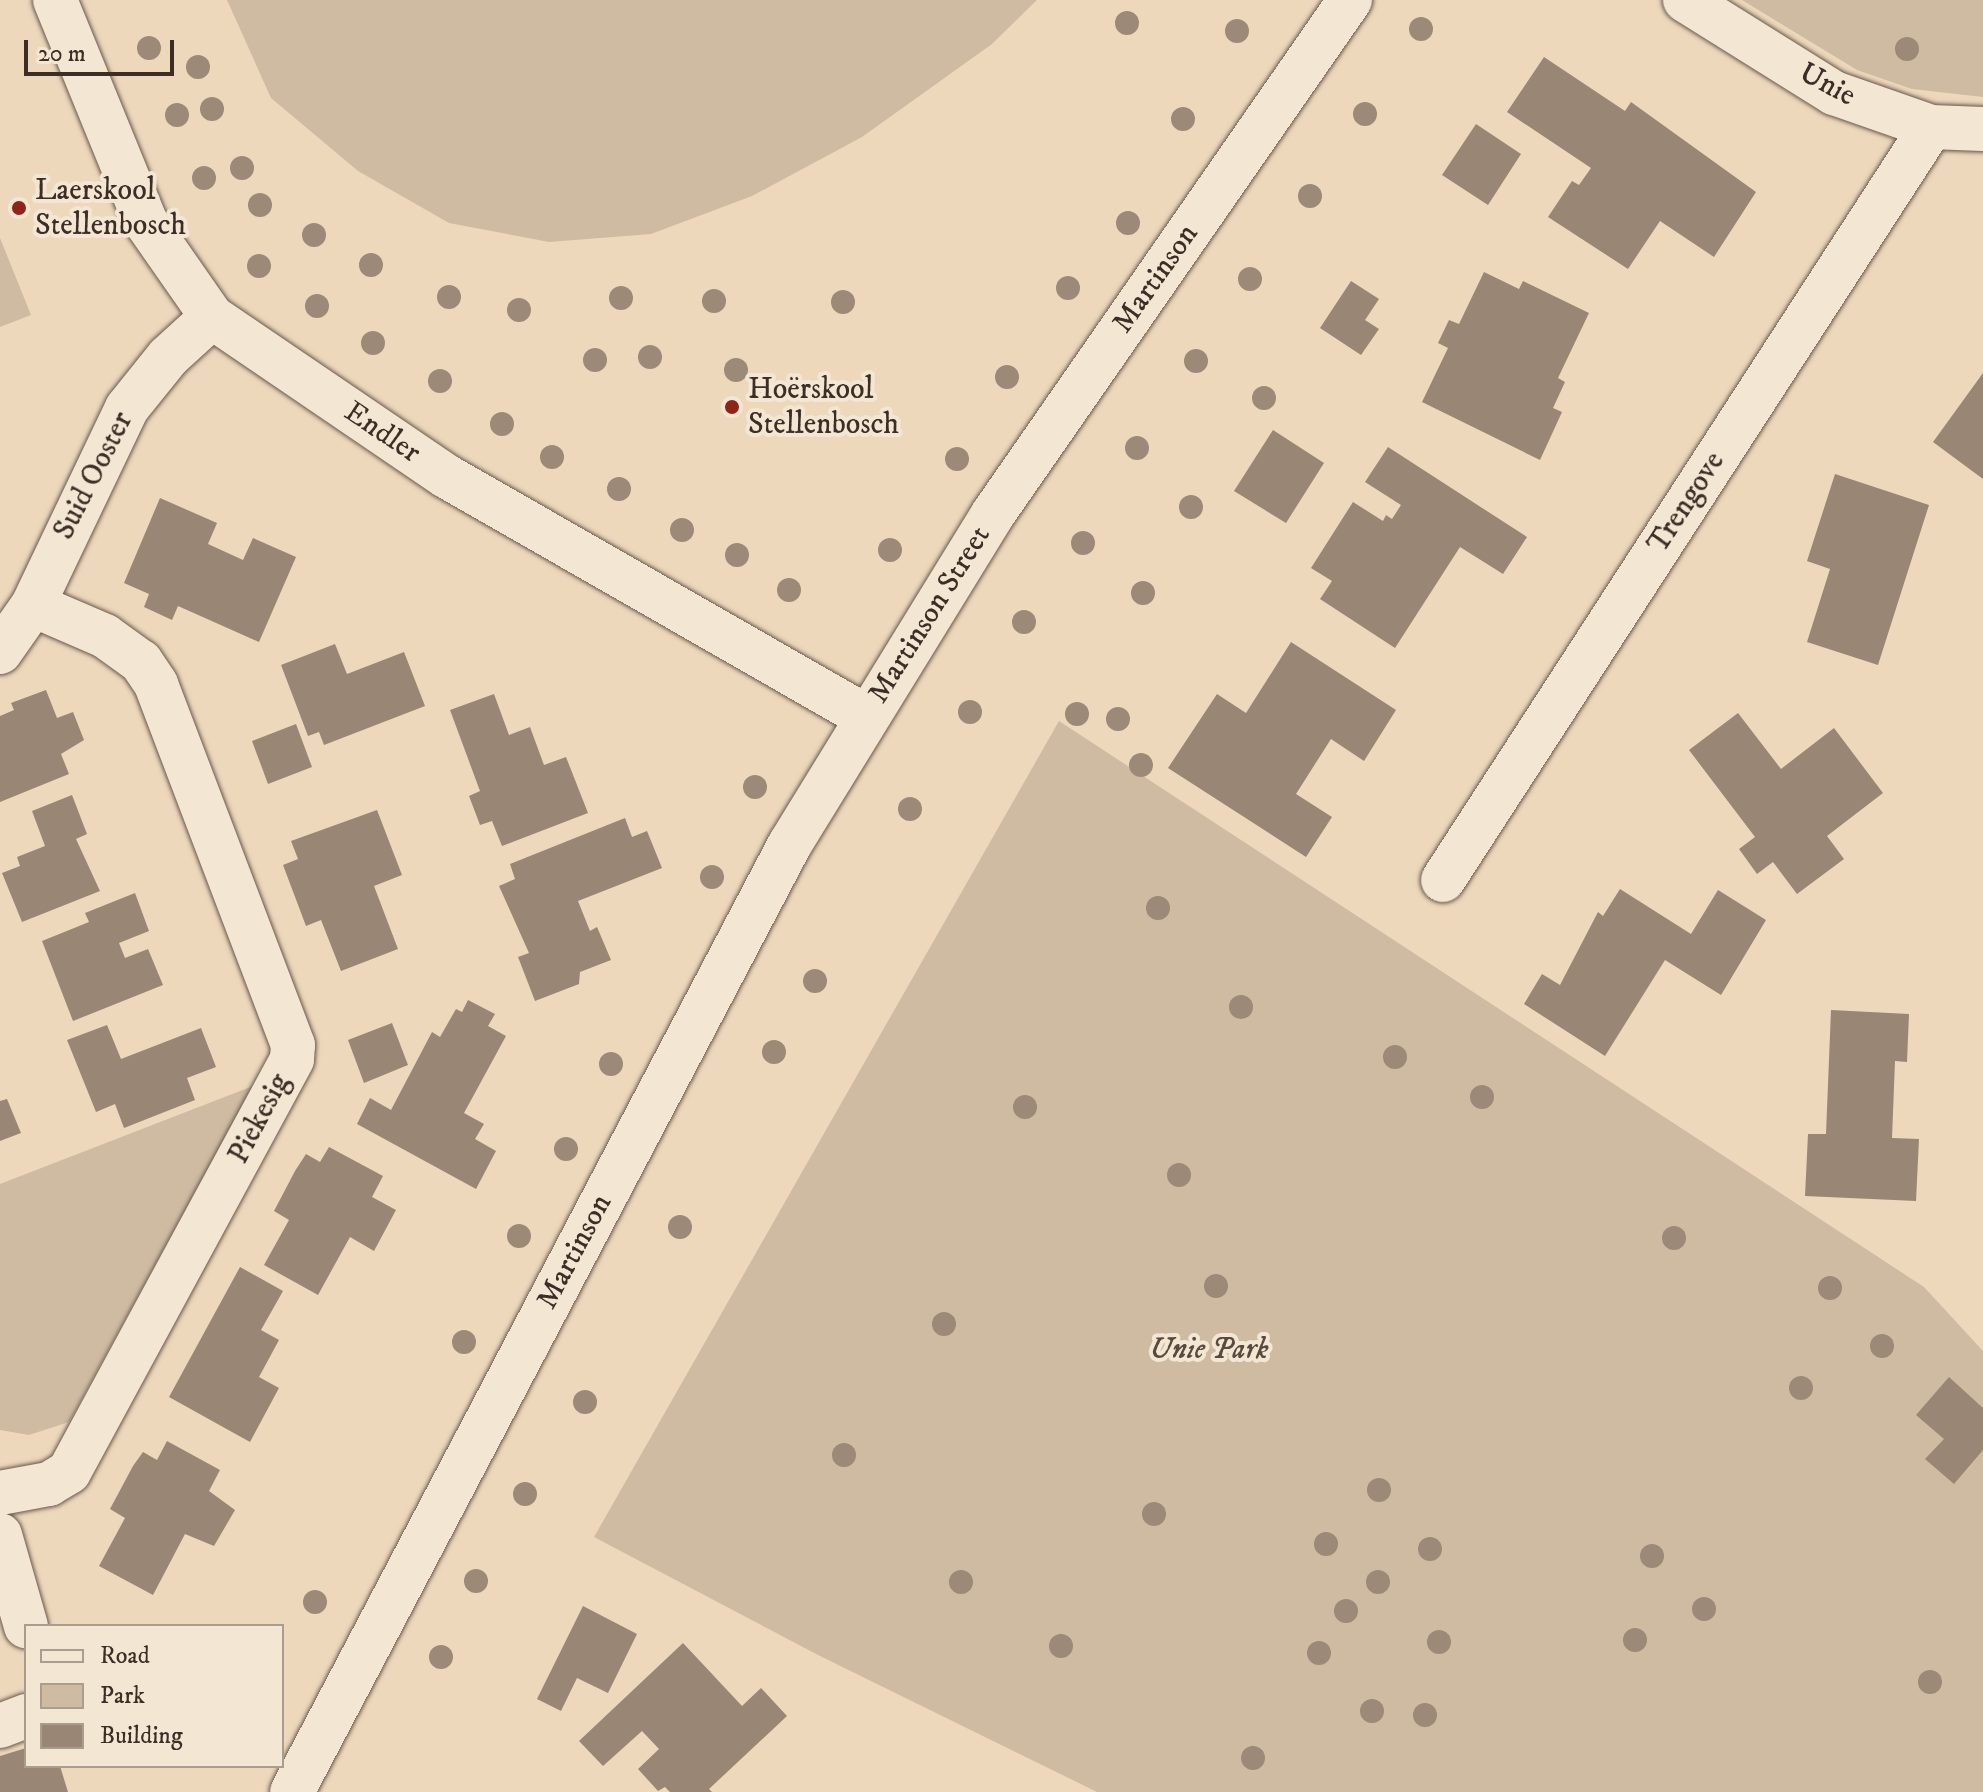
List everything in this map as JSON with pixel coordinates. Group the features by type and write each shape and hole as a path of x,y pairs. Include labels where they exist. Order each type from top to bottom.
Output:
{"street":[{"name":"Endler","path":"55,0 145,221 212,317 446,476 867,717"},
{"name":"Martinson","path":"993,514 1350,0"},
{"name":"Unie","path":"1685,0 1834,93 1931,127 1983,129"},
{"name":"Trengove","path":"1443,880 1931,127"},
{"name":"Suid Ooster","path":"0,652 33,605 127,408 168,357 212,317"},
{"name":"Martinson Street","path":"867,717 993,514"},
{"name":"Piekesig","path":"0,1493 49,1484 69,1472 285,1073 293,1045 156,684 141,662 105,636 33,605"},
{"name":"Martinson","path":"292,1792 790,844 867,717"},
{"path":"0,1535 25,1624"},
{"path":"0,1726 24,1717"}],"green space":[{"path":"227,0 1037,0 992,44 862,137 752,196 651,234 549,242 449,223 358,171 271,98"},
{"path":"1742,0 1983,0 1983,97 1912,89 1857,70"},
{"path":"0,238 31,315 0,327"},
{"name":"Unie Park","path":"1059,721 1924,1287 1983,1351 1983,1792 1097,1792 818,1655 594,1537"},
{"path":"253,1086 69,1422 29,1435 0,1430 0,1184"}],"building":[{"path":"1544,57 1625,111 1631,102 1756,192 1714,257 1660,221 1628,269 1548,217 1572,181 1579,185 1591,168 1507,112"},
{"path":"1476,124 1521,154 1488,205 1442,175"},
{"path":"1484,272 1519,289 1523,281 1589,313 1558,378 1565,382 1553,408 1562,412 1540,460 1422,402 1448,348 1438,343 1449,320 1459,324"},
{"path":"1351,281 1379,299 1365,320 1379,329 1361,355 1320,328"},
{"path":"1983,373 1983,479 1933,442"},
{"path":"1273,430 1324,463 1286,523 1234,491"},
{"path":"1388,447 1527,537 1503,574 1460,547 1395,648 1320,599 1332,581 1311,568 1353,502 1383,521 1386,515 1392,519 1401,505 1365,482"},
{"path":"1835,474 1929,505 1878,665 1807,642 1830,569 1807,561"},
{"path":"160,498 217,523 208,544 243,560 253,538 296,557 259,642 178,606 172,620 144,607 149,594 124,583"},
{"path":"1291,642 1396,710 1364,761 1331,739 1296,794 1332,817 1306,857 1168,768 1217,694 1246,713"},
{"path":"335,644 347,674 404,652 425,706 324,745 319,732 308,736 281,665"},
{"path":"46,690 57,718 73,712 84,740 61,754 69,774 0,802 0,716 14,710 11,703"},
{"path":"494,694 509,735 530,727 544,765 566,757 588,813 502,846 492,821 480,825 469,796 480,791 450,710"},
{"path":"1738,713 1781,769 1834,728 1883,793 1827,836 1844,859 1797,894 1773,862 1757,874 1739,849 1755,837 1689,750"},
{"path":"296,724 312,767 268,784 252,741"},
{"path":"72,795 87,834 76,839 100,891 22,922 2,873 20,866 17,857 45,846 32,811"},
{"path":"377,810 402,875 374,886 398,949 341,971 321,920 306,926 283,865 298,859 291,841"},
{"path":"625,818 632,837 647,831 662,868 578,901 590,931 597,927 611,960 580,972 579,984 535,1001 518,957 529,953 499,886 515,879 510,864"},
{"path":"1620,889 1691,934 1718,890 1766,920 1721,995 1665,960 1605,1056 1524,1004 1542,974 1560,985 1598,912 1603,916"},
{"path":"135,893 149,931 119,943 125,958 148,949 163,985 73,1021 42,941 89,922 85,913"},
{"path":"468,1000 495,1014 488,1026 506,1036 464,1113 484,1124 475,1139 496,1151 476,1189 357,1124 370,1098 391,1110 432,1032 440,1037 456,1009 462,1012"},
{"path":"1831,1010 1909,1014 1907,1062 1895,1061 1892,1138 1919,1139 1916,1201 1805,1196 1808,1134 1826,1134"},
{"path":"392,1023 408,1065 364,1083 348,1040"},
{"path":"107,1025 121,1059 201,1028 216,1067 187,1078 195,1100 124,1128 115,1104 96,1112 67,1040"},
{"path":"7,1099 21,1133 0,1141 0,1101"},
{"path":"329,1147 383,1176 372,1197 396,1210 374,1251 350,1237 318,1295 264,1265 289,1220 274,1211 295,1171 306,1154 320,1162"},
{"path":"240,1267 283,1291 261,1330 279,1340 259,1377 279,1388 250,1442 169,1397"},
{"path":"1949,1377 1983,1408 1983,1450 1954,1484 1925,1459 1944,1439 1916,1415"},
{"path":"167,1441 220,1470 209,1491 235,1510 214,1546 185,1534 153,1595 99,1566 125,1518 110,1509 133,1466 143,1452 157,1460"},
{"path":"583,1606 637,1634 608,1693 577,1678 561,1711 537,1699"},
{"path":"683,1643 742,1706 761,1688 787,1716 709,1789 712,1792 670,1792 665,1787 658,1791 638,1769 659,1749 642,1731 603,1766 579,1741"},
{"path":"24,1749 24,1768 61,1768 68,1792 0,1792 0,1756"}],"place":[{"name":"Laerskool Stellenbosch","path":"19,208"},
{"name":"Hoërskool Stellenbosch","path":"732,407"}]}
